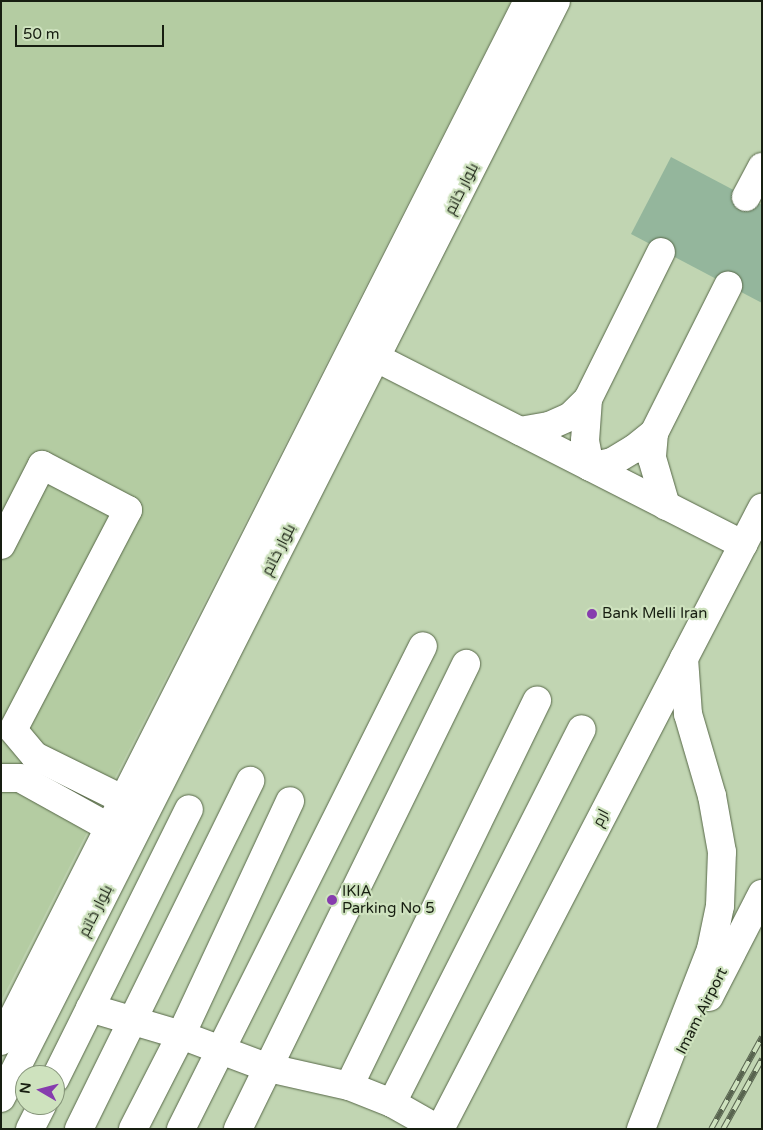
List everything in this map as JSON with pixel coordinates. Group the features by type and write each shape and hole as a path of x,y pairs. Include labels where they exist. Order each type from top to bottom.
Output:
{"main road":[{"name":"بلوار خاتم","path":"1,1041 352,345 528,1"},
{"name":"بلوار خاتم","path":"1,1098 556,1"},
{"path":"746,197 762,166"},
{"path":"520,431 549,426 571,416 588,399 661,252"},
{"path":"666,506 652,458 654,433 728,286"},
{"path":"352,345 743,545"},
{"path":"588,399 585,441 590,467"},
{"path":"590,467 612,462 634,449 654,433"},
{"path":"1,545 42,465 128,510 13,730 35,756 124,800"},
{"name":"ارم","path":"439,1129 762,508"},
{"path":"181,1129 423,646"},
{"path":"642,1129 711,949 720,906 722,852 712,796 688,714 684,658"},
{"path":"238,1129 466,664"},
{"path":"349,1086 537,700"},
{"path":"392,1103 582,729"},
{"path":"1,778 20,778 110,828"},
{"path":"79,1129 250,781"},
{"path":"133,1129 181,1034 290,800"},
{"path":"62,1065 190,809"},
{"name":"Imam Airport","path":"642,1129 762,894"},
{"path":"90,1008 181,1034 269,1068 349,1086 392,1103 439,1129"},
{"path":"30,1129 37,1115"}],"shaded area":[{"path":"1,1 511,1 1,1001"}],"building":[{"path":"671,157 762,205 762,303 631,234"}],"railway":[{"path":"711,1129 762,1037"},
{"path":"723,1129 762,1059"}],"place":[{"name":"Bank Melli Iran","path":"592,614"},
{"name":"IKIA Parking No 5","path":"332,900"}]}
